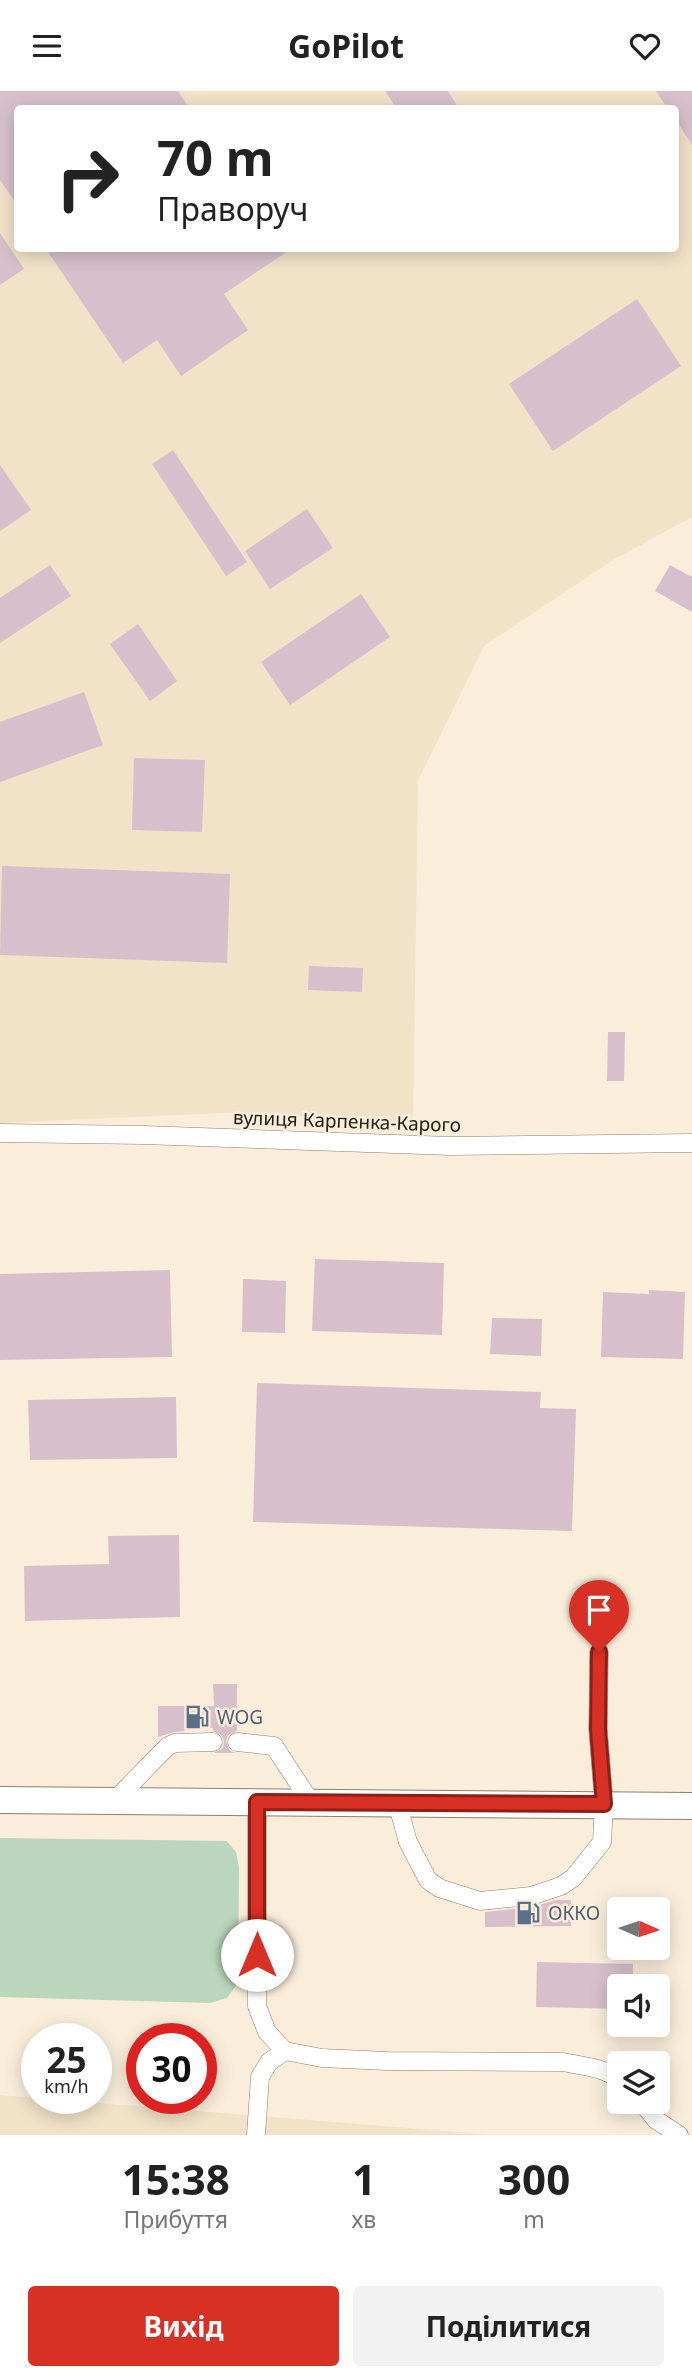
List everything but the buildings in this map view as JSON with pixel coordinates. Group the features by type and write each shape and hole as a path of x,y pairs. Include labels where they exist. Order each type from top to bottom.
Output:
{"highway":[{"path":"0,1800 692,1806"}],"street":[{"name":"вулиця Карпенка-Карого","path":"0,1133 144,1135 451,1146 692,1143"},
{"path":"397,1802 408,1842 428,1880 439,1888 480,1901 531,1896 561,1886 573,1878 602,1842 604,1804 598,1729 599,1652"},
{"path":"116,1799 168,1746 175,1743 213,1742"},
{"path":"237,1742 274,1746 279,1750 310,1801"},
{"path":"257,1802 257,2006 267,2032 285,2051 322,2057 387,2061 563,2062 607,2073"},
{"path":"256,2135 261,2077 269,2062 285,2051"},
{"path":"655,2127 679,2135"}],"shaded area":[{"path":"0,91 692,91 692,517 613,560 484,646 418,781 413,1126 245,1112 0,1123"},
{"path":"0,2095 21,2097 21,2114 112,2114 112,2104 126,2105 126,2114 217,2113 494,2135 0,2135"}],"green space":[{"path":"0,1838 227,1841 236,1852 239,1867 238,1983 227,1998 210,2003 0,1997"}],"place":[{"name":"WOG","path":"197,1717"},
{"name":"ОККО","path":"528,1913"}],"route":[{"path":"257,1955 257,1802 604,1804 598,1729 599,1652"}]}
